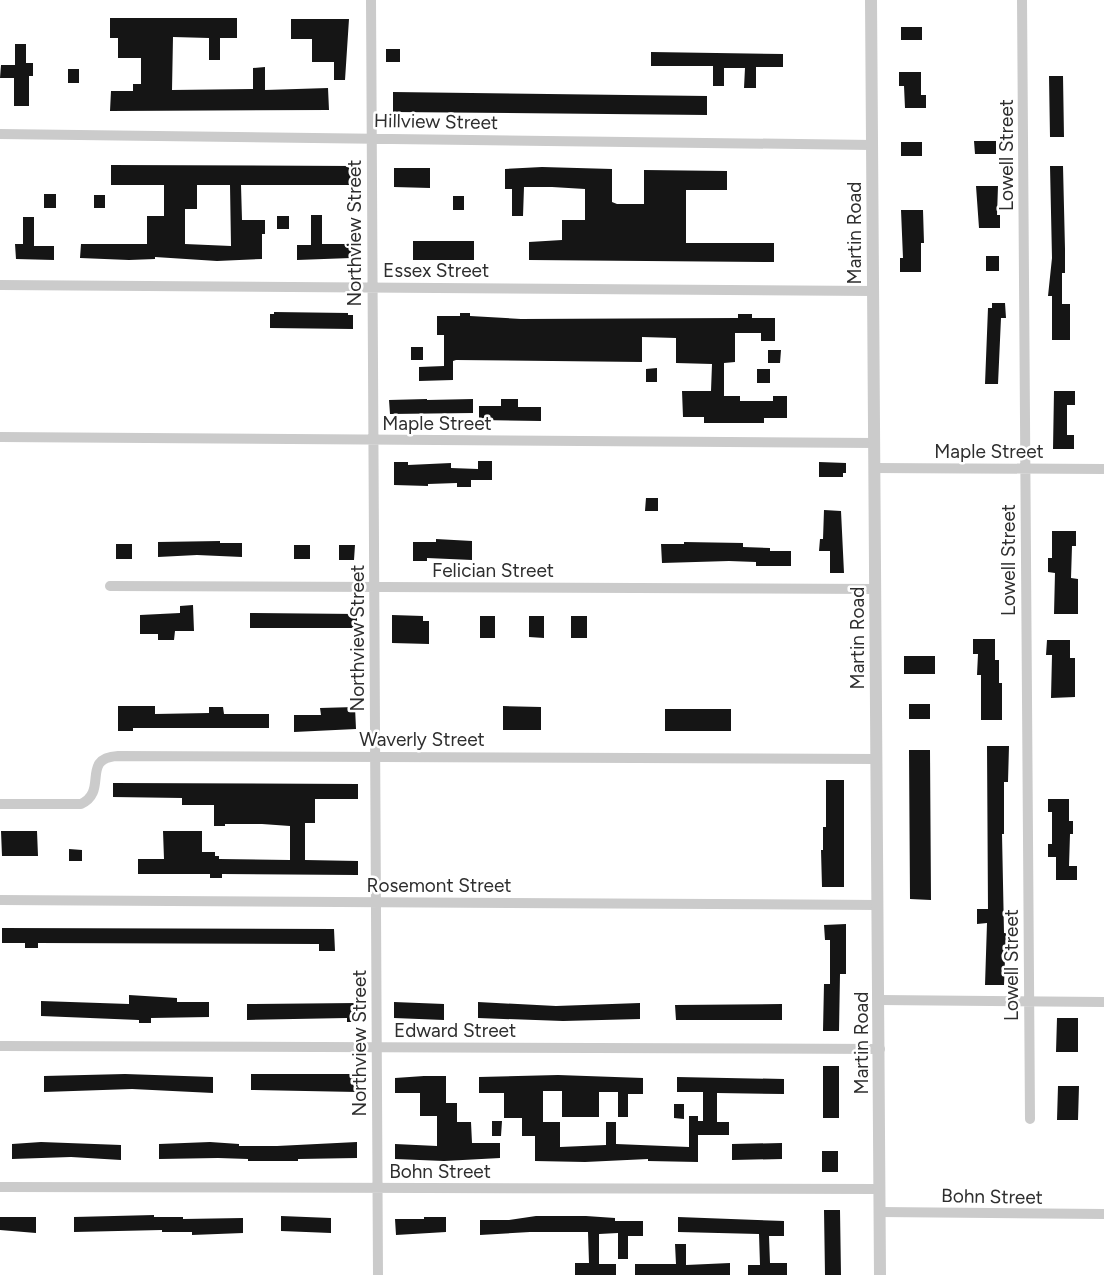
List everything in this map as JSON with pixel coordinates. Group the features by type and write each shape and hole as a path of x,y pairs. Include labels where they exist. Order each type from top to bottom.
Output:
{"street":[{"name":"Northview Street","path":"370,0 378,1275"},
{"name":"Martin Road","path":"871,0 876,759 880,1000 880,1275"},
{"name":"Lowell Street","path":"1022,0 1030,1119"},
{"name":"Hillview Street","path":"0,134 872,144"},
{"name":"Essex Street","path":"0,285 872,291"},
{"name":"Maple Street","path":"0,437 874,443"},
{"name":"Maple Street","path":"874,468 1104,469"},
{"name":"Felician Street","path":"110,586 875,589"},
{"name":"Waverly Street","path":"0,804 80,804 92,797 95,790 99,762 111,756 876,759"},
{"name":"Rosemont Street","path":"0,900 878,905"},
{"path":"880,1000 1104,1002"},
{"name":"Edward Street","path":"0,1046 880,1049"},
{"name":"Bohn Street","path":"0,1188 879,1189"},
{"name":"Bohn Street","path":"880,1212 1104,1214"}],"building":[{"path":"110,18 237,18 237,38 220,38 220,60 209,60 209,38 173,37 172,90 253,89 253,68 265,67 265,90 328,88 329,110 110,111 111,91 133,91 133,84 141,84 141,58 118,58 118,38 110,38"},
{"path":"291,19 349,19 345,80 334,80 334,62 312,62 312,39 291,39"},
{"path":"901,27 922,27 922,40 901,40"},
{"path":"15,44 26,44 26,63 33,63 33,76 29,76 29,106 14,106 14,78 0,78 1,65 15,65"},
{"path":"386,49 400,49 400,62 386,62"},
{"path":"651,52 783,54 783,67 756,67 756,88 744,88 745,68 724,68 724,86 713,86 713,66 651,66"},
{"path":"68,69 79,69 79,83 68,83"},
{"path":"899,72 921,72 921,95 926,95 926,108 905,108 904,86 899,86"},
{"path":"1049,76 1063,76 1064,137 1050,137"},
{"path":"393,92 707,96 707,115 393,112"},
{"path":"974,141 996,141 996,154 975,154"},
{"path":"901,142 922,142 922,156 901,156"},
{"path":"111,165 351,166 351,185 241,185 242,220 265,220 265,234 262,234 262,259 217,261 155,257 155,259 129,260 80,258 81,244 147,244 147,216 164,216 164,185 111,185","holes":["197,185 230,185 231,246 185,244 185,209 197,209"]},
{"path":"1050,166 1063,166 1065,273 1062,273 1062,304 1070,304 1070,340 1052,340 1052,296 1048,296 1052,258"},
{"path":"542,167 612,169 612,202 617,204 644,204 644,170 727,171 727,190 686,190 686,243 774,243 774,262 529,260 529,242 562,240 562,220 585,220 585,189 552,187 524,187 523,216 512,216 512,189 505,189 505,169"},
{"path":"394,168 430,168 430,188 394,187"},
{"path":"976,186 998,186 997,215 1000,215 1000,228 979,228"},
{"path":"44,194 56,194 56,208 44,208"},
{"path":"94,195 105,195 105,208 94,208"},
{"path":"453,196 464,196 464,210 453,210"},
{"path":"901,210 923,210 924,243 921,243 921,272 900,272 900,258 903,258"},
{"path":"311,215 322,215 322,244 352,244 351,258 297,260 297,245 311,245"},
{"path":"277,216 289,216 289,229 277,229"},
{"path":"23,217 34,217 34,246 54,246 54,260 16,259 15,244 23,244"},
{"path":"413,241 474,241 474,260 413,260"},
{"path":"986,256 999,256 999,271 986,271"},
{"path":"992,303 1005,303 1006,318 1001,318 998,384 985,384 988,308 992,308"},
{"path":"274,312 348,313 348,315 353,315 353,329 270,328 270,314 274,314"},
{"path":"460,313 470,313 470,316 521,319 738,318 738,314 752,314 752,318 775,318 775,341 761,341 761,333 735,333 735,362 724,363 724,396 740,396 740,401 773,401 773,396 787,396 787,418 764,418 764,423 704,423 704,417 683,417 682,391 711,391 712,364 676,363 676,338 642,337 642,362 456,360 453,361 453,380 419,381 419,367 444,366 444,335 437,335 437,316 460,316"},
{"path":"411,347 423,347 423,360 411,360"},
{"path":"768,350 781,350 780,363 768,363"},
{"path":"657,368 657,382 646,382 646,369"},
{"path":"757,369 770,369 770,383 757,383"},
{"path":"1054,391 1075,391 1075,405 1067,405 1067,435 1074,435 1074,449 1053,449"},
{"path":"473,399 473,413 390,414 389,400"},
{"path":"501,399 518,399 518,407 541,407 541,421 479,420 479,406 501,406"},
{"path":"478,461 492,461 492,480 471,480 471,487 457,487 457,483 428,484 428,486 394,485 394,462 408,462 408,465 451,463 451,468 478,469"},
{"path":"819,462 846,463 846,473 843,473 843,477 819,477"},
{"path":"646,498 658,498 658,511 645,511"},
{"path":"824,510 841,511 844,573 830,573 830,551 819,551 820,539 823,539"},
{"path":"1052,531 1076,531 1076,546 1072,546 1071,578 1078,579 1078,614 1054,614 1055,573 1048,572 1048,558 1052,558"},
{"path":"436,539 472,541 472,560 427,558 427,561 413,561 413,542 436,542"},
{"path":"220,541 220,543 242,543 242,557 197,555 158,557 158,542"},
{"path":"684,542 743,543 743,547 770,548 770,551 791,551 791,566 756,566 756,562 729,561 662,563 661,544 684,544"},
{"path":"116,544 132,544 132,559 116,559"},
{"path":"294,545 310,545 310,559 294,559"},
{"path":"339,545 355,545 354,560 339,560"},
{"path":"193,605 194,631 175,631 174,640 158,640 158,634 140,634 140,615 180,613 180,606"},
{"path":"250,613 357,614 357,628 250,628"},
{"path":"392,615 423,616 423,621 429,621 429,644 392,643"},
{"path":"480,616 495,616 495,638 480,638"},
{"path":"529,616 544,616 544,638 529,637"},
{"path":"571,616 587,616 587,638 571,638"},
{"path":"973,639 995,639 995,660 999,660 999,683 1002,683 1002,720 981,720 981,675 977,675 978,654 973,654"},
{"path":"1047,640 1070,640 1070,658 1075,658 1075,697 1051,698 1052,655 1046,655"},
{"path":"904,656 935,656 935,674 904,674"},
{"path":"909,704 930,704 930,719 909,719"},
{"path":"118,706 155,706 155,714 209,713 209,707 223,707 224,714 269,714 269,728 133,728 133,731 118,731"},
{"path":"503,706 541,707 541,730 503,730"},
{"path":"355,707 356,729 294,732 294,715 321,715 320,708"},
{"path":"665,709 731,709 731,731 665,731"},
{"path":"987,746 1009,746 1008,782 1004,782 1004,834 1002,834 1004,933 1006,933 1004,985 985,985 987,923 977,924 977,909 988,909"},
{"path":"909,750 930,750 931,900 910,899"},
{"path":"826,780 844,780 844,887 822,887 821,850 823,850 823,827 826,827"},
{"path":"113,783 358,784 358,799 315,799 315,823 305,823 305,860 358,861 358,875 222,874 222,878 210,878 210,874 138,874 138,859 164,859 163,831 202,831 202,852 215,852 215,856 219,856 219,859 290,860 290,826 225,824 225,826 214,826 214,805 182,805 182,798 113,797"},
{"path":"1048,799 1069,799 1069,821 1073,821 1073,834 1070,834 1069,866 1077,866 1077,880 1056,880 1056,857 1048,857 1048,844 1052,844 1052,812 1048,812"},
{"path":"1,831 37,831 38,856 2,856"},
{"path":"69,849 82,850 82,861 69,861"},
{"path":"846,924 846,974 840,974 839,1031 823,1031 824,984 830,984 830,940 825,940 824,925"},
{"path":"2,928 334,929 335,951 319,951 319,944 38,943 38,948 25,948 25,943 2,943"},
{"path":"129,995 177,998 177,1002 209,1002 209,1017 151,1018 151,1023 139,1023 139,1020 41,1016 41,1001 129,1004"},
{"path":"394,1002 444,1004 444,1020 394,1018"},
{"path":"478,1002 556,1006 640,1003 640,1019 563,1021 478,1018"},
{"path":"357,1003 357,1022 347,1022 347,1018 247,1020 247,1004"},
{"path":"782,1004 782,1020 676,1020 675,1005"},
{"path":"1057,1018 1078,1018 1078,1052 1056,1052"},
{"path":"823,1066 839,1066 839,1118 823,1118"},
{"path":"125,1074 213,1077 213,1093 132,1089 44,1092 44,1076"},
{"path":"251,1074 357,1074 357,1092 251,1090"},
{"path":"558,1075 643,1078 643,1094 628,1094 628,1117 618,1117 618,1092 599,1092 599,1117 562,1117 562,1091 543,1091 543,1122 560,1122 560,1147 606,1145 606,1122 616,1122 616,1144 689,1147 689,1116 698,1116 698,1121 703,1121 703,1092 677,1092 677,1077 784,1079 784,1094 717,1093 717,1122 729,1122 729,1135 698,1135 698,1162 648,1161 648,1159 585,1162 535,1161 535,1136 522,1136 522,1118 504,1118 504,1093 479,1093 479,1077"},
{"path":"446,1076 446,1103 457,1103 457,1122 471,1122 472,1143 500,1143 500,1158 444,1161 395,1159 395,1144 437,1146 437,1116 420,1116 420,1093 395,1093 395,1078"},
{"path":"1058,1086 1079,1086 1078,1120 1057,1120"},
{"path":"674,1104 684,1104 684,1119 674,1118"},
{"path":"492,1121 502,1121 501,1136 492,1136"},
{"path":"41,1142 121,1145 121,1160 71,1157 12,1159 12,1144"},
{"path":"210,1142 239,1144 239,1146 277,1146 357,1142 357,1158 298,1159 298,1161 248,1161 248,1159 218,1158 159,1159 159,1144"},
{"path":"782,1143 782,1159 732,1160 732,1144"},
{"path":"822,1151 838,1151 838,1172 822,1172"},
{"path":"824,1210 840,1210 841,1275 825,1275"},
{"path":"154,1215 154,1217 183,1217 183,1219 243,1218 243,1233 192,1235 192,1232 162,1232 162,1230 74,1232 74,1217"},
{"path":"281,1216 331,1218 331,1233 281,1231"},
{"path":"536,1216 586,1216 615,1218 615,1221 643,1221 643,1236 628,1236 628,1259 618,1259 618,1233 599,1234 599,1264 616,1264 616,1275 575,1275 575,1263 589,1263 588,1232 530,1232 480,1235 480,1220 509,1220"},
{"path":"0,1217 36,1217 36,1233 0,1230"},
{"path":"424,1217 446,1217 446,1232 396,1235 395,1219 424,1219"},
{"path":"678,1217 784,1221 784,1236 769,1236 770,1263 787,1263 787,1275 748,1275 748,1265 760,1265 759,1234 678,1232"},
{"path":"675,1244 686,1244 686,1265 730,1263 730,1275 635,1275 635,1264 676,1264"}]}
